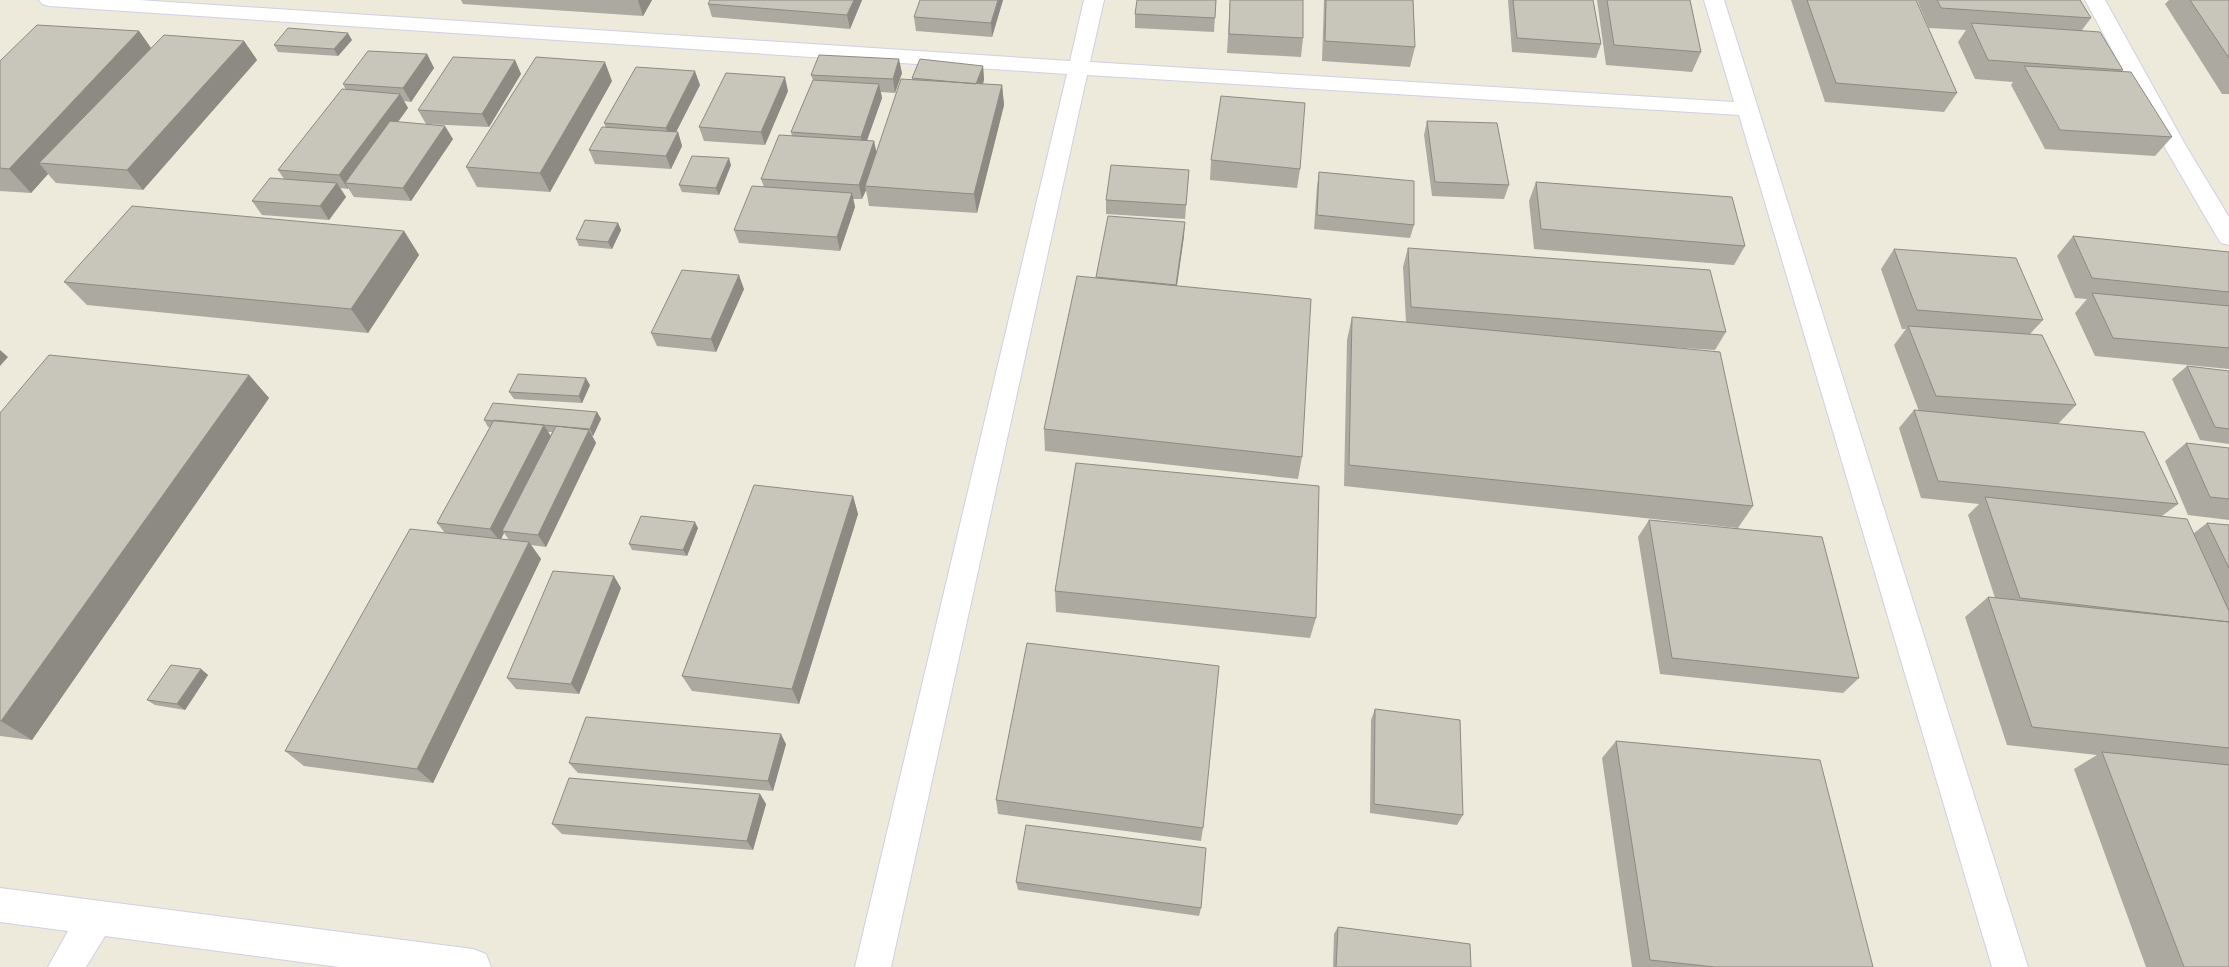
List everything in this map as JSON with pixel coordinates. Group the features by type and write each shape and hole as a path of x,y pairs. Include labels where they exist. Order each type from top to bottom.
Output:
{"street":[{"path":"49,0 1079,68 1747,109"},
{"path":"873,967 1094,0"},
{"path":"1714,0 2010,967"},
{"path":"2095,0 2175,146 2229,237"},
{"path":"0,905 472,967"},
{"path":"66,967 97,917"}],"building":[{"path":"710,0 854,0 847,15 708,4"},
{"path":"920,0 998,0 991,23 914,17"},
{"path":"1137,0 1216,0 1215,18 1135,14"},
{"path":"1230,0 1303,0 1303,38 1229,34"},
{"path":"1326,0 1413,0 1415,47 1325,41"},
{"path":"1513,0 1593,0 1601,44 1517,38"},
{"path":"1607,0 1690,0 1701,52 1614,45"},
{"path":"1807,0 1916,0 1957,93 1836,83"},
{"path":"1937,0 2080,0 2091,18 1941,8"},
{"path":"2190,0 2229,0 2229,58"},
{"path":"1971,23 2100,32 2123,70 1988,60"},
{"path":"37,25 139,31 9,169 0,168 0,61"},
{"path":"288,28 348,33 334,49 274,45"},
{"path":"164,35 244,41 127,170 39,163"},
{"path":"368,51 427,54 403,88 343,84"},
{"path":"819,55 899,59 893,79 811,75"},
{"path":"453,57 515,60 482,114 418,110"},
{"path":"536,57 605,62 540,173 466,167"},
{"path":"920,59 983,66 976,84 912,78"},
{"path":"2024,66 2131,72 2172,137 2060,130"},
{"path":"636,67 695,71 666,128 604,123"},
{"path":"726,73 785,77 761,132 699,127"},
{"path":"901,79 1002,85 974,194 865,186"},
{"path":"813,80 879,84 861,137 791,132"},
{"path":"342,89 400,94 339,175 278,170"},
{"path":"1221,96 1305,103 1300,169 1211,160"},
{"path":"390,121 445,126 403,188 345,183"},
{"path":"1427,121 1497,123 1509,185 1435,182"},
{"path":"602,127 678,132 666,156 589,150"},
{"path":"779,135 874,141 859,185 761,179"},
{"path":"692,156 729,158 716,188 679,185"},
{"path":"1111,165 1189,170 1186,205 1106,200"},
{"path":"1319,172 1414,181 1414,225 1317,215"},
{"path":"270,178 337,183 320,206 252,201"},
{"path":"1536,182 1732,197 1745,246 1541,229"},
{"path":"752,186 852,193 837,237 734,230"},
{"path":"132,206 404,231 351,309 64,282"},
{"path":"1108,216 1185,222 1176,285 1096,277"},
{"path":"585,220 618,223 608,242 576,239"},
{"path":"2073,236 2229,252 2229,292 2092,278"},
{"path":"1408,248 1710,270 1726,332 1411,307"},
{"path":"1894,249 2016,258 2043,320 1917,310"},
{"path":"682,270 739,275 711,339 651,333"},
{"path":"1077,276 1311,299 1302,457 1044,429"},
{"path":"2092,293 2229,306 2229,348 2113,338"},
{"path":"1352,317 1720,352 1753,506 1349,465"},
{"path":"1908,326 2042,335 2076,405 1936,396"},
{"path":"49,355 249,375 0,721 0,413"},
{"path":"2187,366 2229,371 2229,429 2215,427"},
{"path":"518,374 586,378 579,396 509,392"},
{"path":"493,403 597,412 590,429 484,420"},
{"path":"1914,410 2144,432 2178,504 1938,481"},
{"path":"494,420 544,425 490,529 437,523"},
{"path":"556,426 589,430 538,535 502,531"},
{"path":"2186,443 2229,448 2229,499 2210,497"},
{"path":"1076,463 1319,486 1316,618 1055,591"},
{"path":"754,485 853,496 792,689 682,676"},
{"path":"1985,497 2187,519 2229,611 2229,622 2020,598"},
{"path":"641,516 695,522 683,550 629,544"},
{"path":"1649,520 1822,537 1859,678 1672,658"},
{"path":"2207,523 2229,525 2229,568"},
{"path":"410,529 529,542 417,769 285,751"},
{"path":"553,571 614,576 571,684 507,678"},
{"path":"1988,597 2229,622 2229,748 2032,727"},
{"path":"1027,643 1219,666 1203,828 996,800"},
{"path":"171,665 201,669 177,704 147,700"},
{"path":"1375,709 1460,720 1463,815 1374,804"},
{"path":"586,717 781,734 768,781 569,763"},
{"path":"1616,741 1820,760 1873,967 1715,967 1650,960"},
{"path":"2102,752 2229,765 2229,967 2184,967"},
{"path":"569,778 760,794 747,841 552,824"},
{"path":"1026,825 1206,848 1201,908 1016,882"},
{"path":"1338,927 1470,944 1471,967 1336,967"}]}
